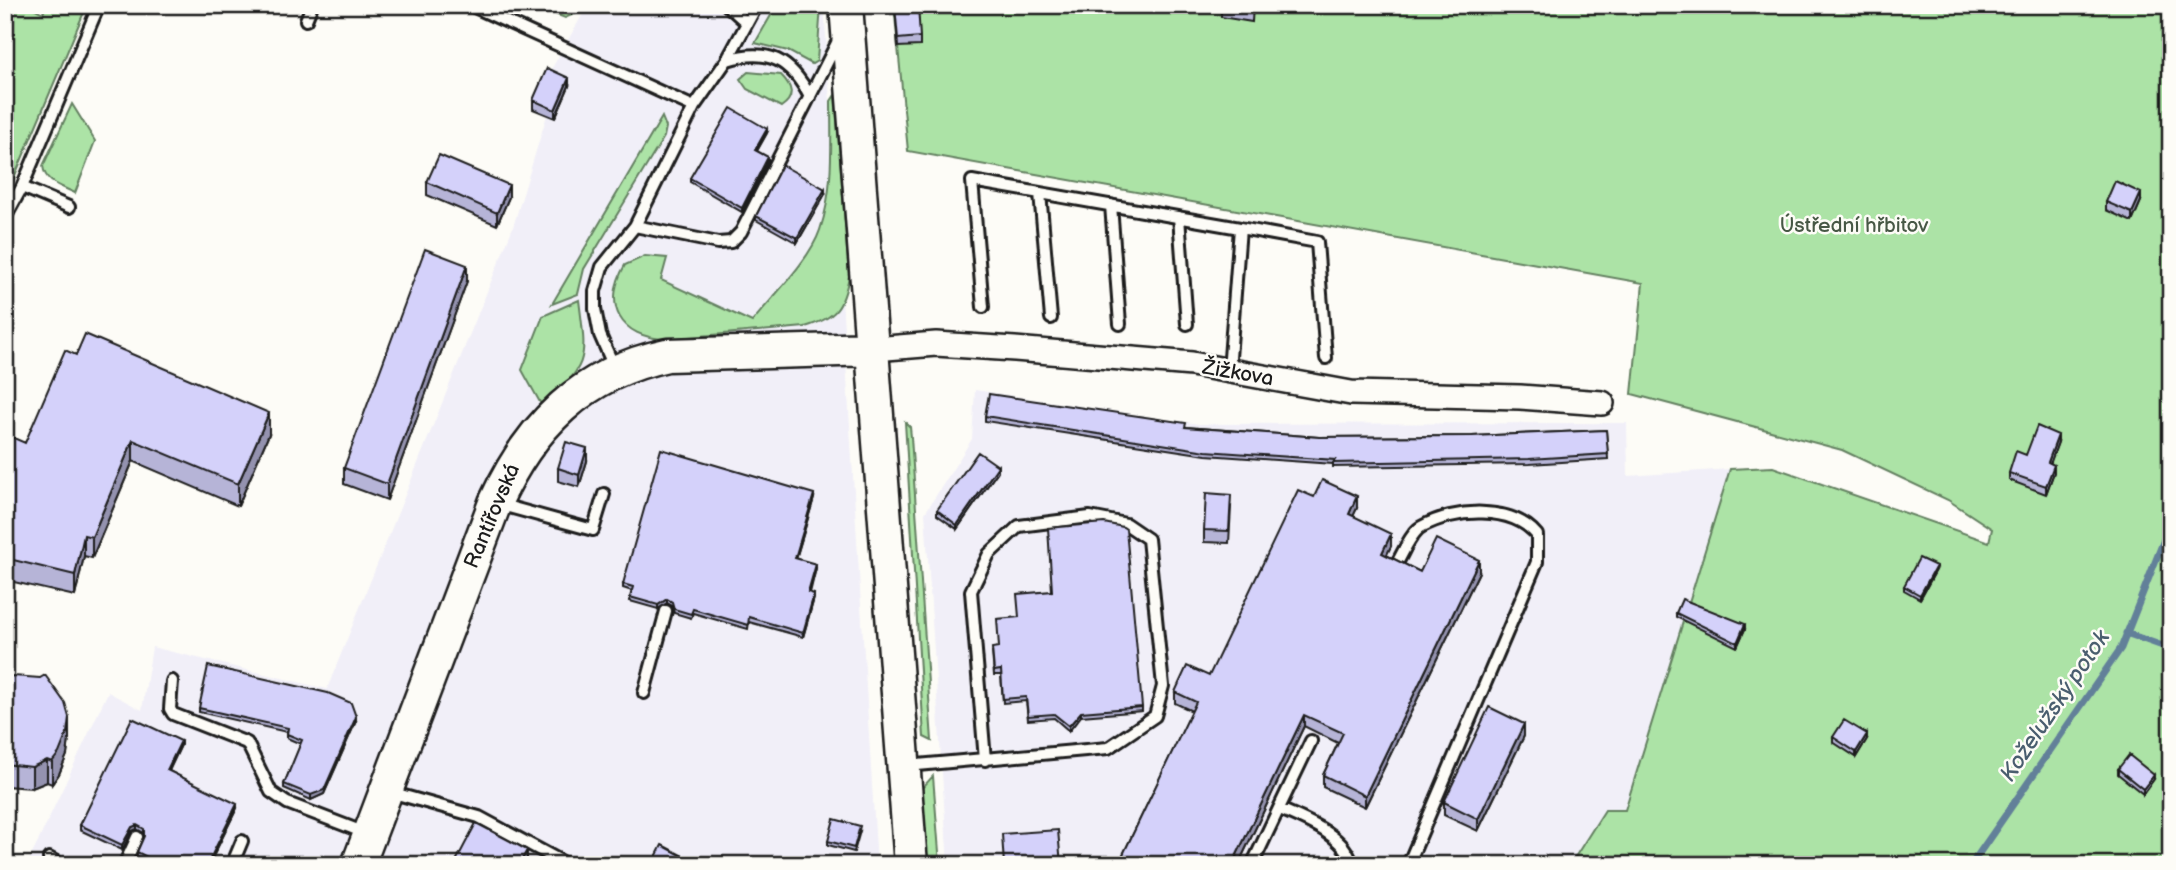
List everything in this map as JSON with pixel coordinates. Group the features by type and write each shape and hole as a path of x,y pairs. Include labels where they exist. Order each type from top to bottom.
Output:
{"main road":[{"path":"847,15 911,865"},
{"name":"Rantířovská","path":"358,865 495,503 511,466 545,422 564,404 616,372 667,355 874,349"}],"street":[{"name":"Žižkova","path":"874,349 936,344 989,347 1192,364 1351,393 1520,397 1602,403"}],"lane":[{"path":"5,218 22,187 99,5"},
{"path":"306,20 312,5"},
{"path":"470,5 694,107"},
{"path":"727,5 746,22"},
{"path":"616,372 600,335 594,291 602,267 635,226 694,107 727,60 757,5"},
{"path":"635,226 718,243 731,242 741,232 810,97 847,15"},
{"path":"727,60 748,53 764,55 783,63 798,73 810,97"},
{"path":"983,307 972,181 1317,242 1326,358"},
{"path":"22,187 69,207"},
{"path":"1040,193 1051,318"},
{"path":"1111,205 1120,324"},
{"path":"1178,217 1187,324"},
{"path":"1229,371 1240,228"},
{"path":"495,503 593,530 604,494"},
{"path":"1397,563 1419,528 1448,516 1483,513 1516,517 1528,524 1537,535 1537,562 1408,865"},
{"path":"904,766 985,760 1108,748 1155,716 1163,686 1148,538 1126,524 1090,517 1019,526 989,554 971,591 985,760"},
{"path":"644,693 666,611"},
{"path":"172,681 170,709 173,714 247,743 271,792 288,803 370,835"},
{"path":"1252,865 1311,741"},
{"path":"387,791 479,817 568,865"},
{"path":"1280,808 1334,838 1351,857 1352,865"},
{"path":"124,865 137,837"},
{"path":"232,865 242,841"},
{"path":"49,858 62,865"}],"shaded area":[{"path":"588,5 824,5 877,865 27,865 108,692 142,710 152,647 327,689 513,227 547,115 548,75"},
{"path":"975,390 1199,424 1627,423 1628,476 1730,469 1618,834 1602,865 948,865 925,513 972,439"}],"green space":[{"path":"5,5 28,5 43,13 47,5 87,5 5,199"},
{"path":"532,5 584,5 583,10 565,18"},
{"path":"777,5 821,5 817,61 812,64 788,51 755,43"},
{"name":"Ústřední hřbitov","path":"894,5 2171,5 2171,865 1570,865 1605,810 1625,810 1730,469 1773,467 1989,542 1992,529 1948,500 1842,450 1632,394 1643,283 908,151"},
{"path":"748,72 781,75 790,87 789,99 781,107 747,89 740,79"},
{"path":"835,95 849,276 841,304 836,310 824,320 805,327 666,339 637,333 627,326 616,306 618,280 625,265 645,256 667,258 661,280 752,322 808,254 820,230 830,183 831,101"},
{"path":"72,104 95,141 75,193 50,180 43,166"},
{"path":"662,117 666,127 664,137 584,269 578,294 552,304"},
{"path":"579,300 583,337 581,360 569,380 542,406 522,370 543,316"},
{"path":"905,422 910,427 911,437 932,741 924,737"},
{"path":"933,776 940,865 928,865 922,788"}],"building":[{"path":"918,5 920,37 898,39 895,6"},
{"path":"547,68 569,78 555,110 533,100"},
{"path":"731,108 767,129 755,150 768,157 742,208 690,178"},
{"path":"439,155 509,185 497,213 427,182"},
{"path":"782,165 825,189 797,238 756,216"},
{"path":"2115,181 2141,193 2132,213 2106,202"},
{"path":"425,249 467,265 387,484 344,468"},
{"path":"85,334 269,413 238,484 133,440 92,537 84,535 75,575 5,558 5,438 7,435 25,443 65,350 76,355"},
{"path":"989,394 1186,423 1185,427 1319,437 1472,436 1606,430 1608,454 1529,459 1333,463 1335,460 1206,451 985,416"},
{"path":"2037,426 2058,435 2048,462 2054,465 2046,486 2009,473 2016,451 2026,455"},
{"path":"566,442 587,448 579,475 558,468"},
{"path":"661,449 814,494 795,558 816,564 808,592 814,594 803,633 749,617 748,625 693,609 691,614 674,609 672,602 667,599 658,605 630,597 633,587 623,584"},
{"path":"978,452 998,466 957,525 937,510"},
{"path":"1322,480 1357,496 1349,514 1391,534 1382,553 1420,572 1436,539 1479,560 1365,796 1323,775 1343,733 1304,715 1232,865 1118,865 1196,702 1175,692 1187,666 1209,676 1298,490 1314,497"},
{"path":"1206,493 1231,495 1229,531 1204,530"},
{"path":"1104,523 1126,529 1142,707 1081,712 1069,726 1054,714 1028,716 1026,697 1003,699 1001,670 994,671 992,648 999,647 997,619 1019,617 1017,594 1052,591 1048,528"},
{"path":"1919,558 1936,566 1920,595 1904,586"},
{"path":"1682,599 1745,624 1737,643 1676,613"},
{"path":"208,666 328,693 351,703 356,717 324,790 311,795 284,784 302,740 287,734 288,728 199,708"},
{"path":"45,675 65,703 69,717 67,733 59,753 52,762 47,760 32,767 5,764 5,679 13,676 40,678"},
{"path":"1489,707 1524,724 1478,819 1444,802"},
{"path":"132,718 181,741 167,770 237,804 208,863 211,865 148,865 151,859 137,852 144,829 137,825 132,827 122,845 80,825"},
{"path":"1844,720 1867,734 1856,752 1833,737"},
{"path":"2129,755 2154,775 2143,789 2118,769"},
{"path":"834,819 860,826 854,848 828,841"},
{"path":"476,823 527,850 519,865 454,865"},
{"path":"1058,830 1061,865 1004,865 1002,834"},
{"path":"662,845 700,865 652,865"}],"waterway":[{"name":"Koželužský potok","path":"1971,865 2121,648 2171,522"},
{"path":"2126,633 2171,649"}]}
